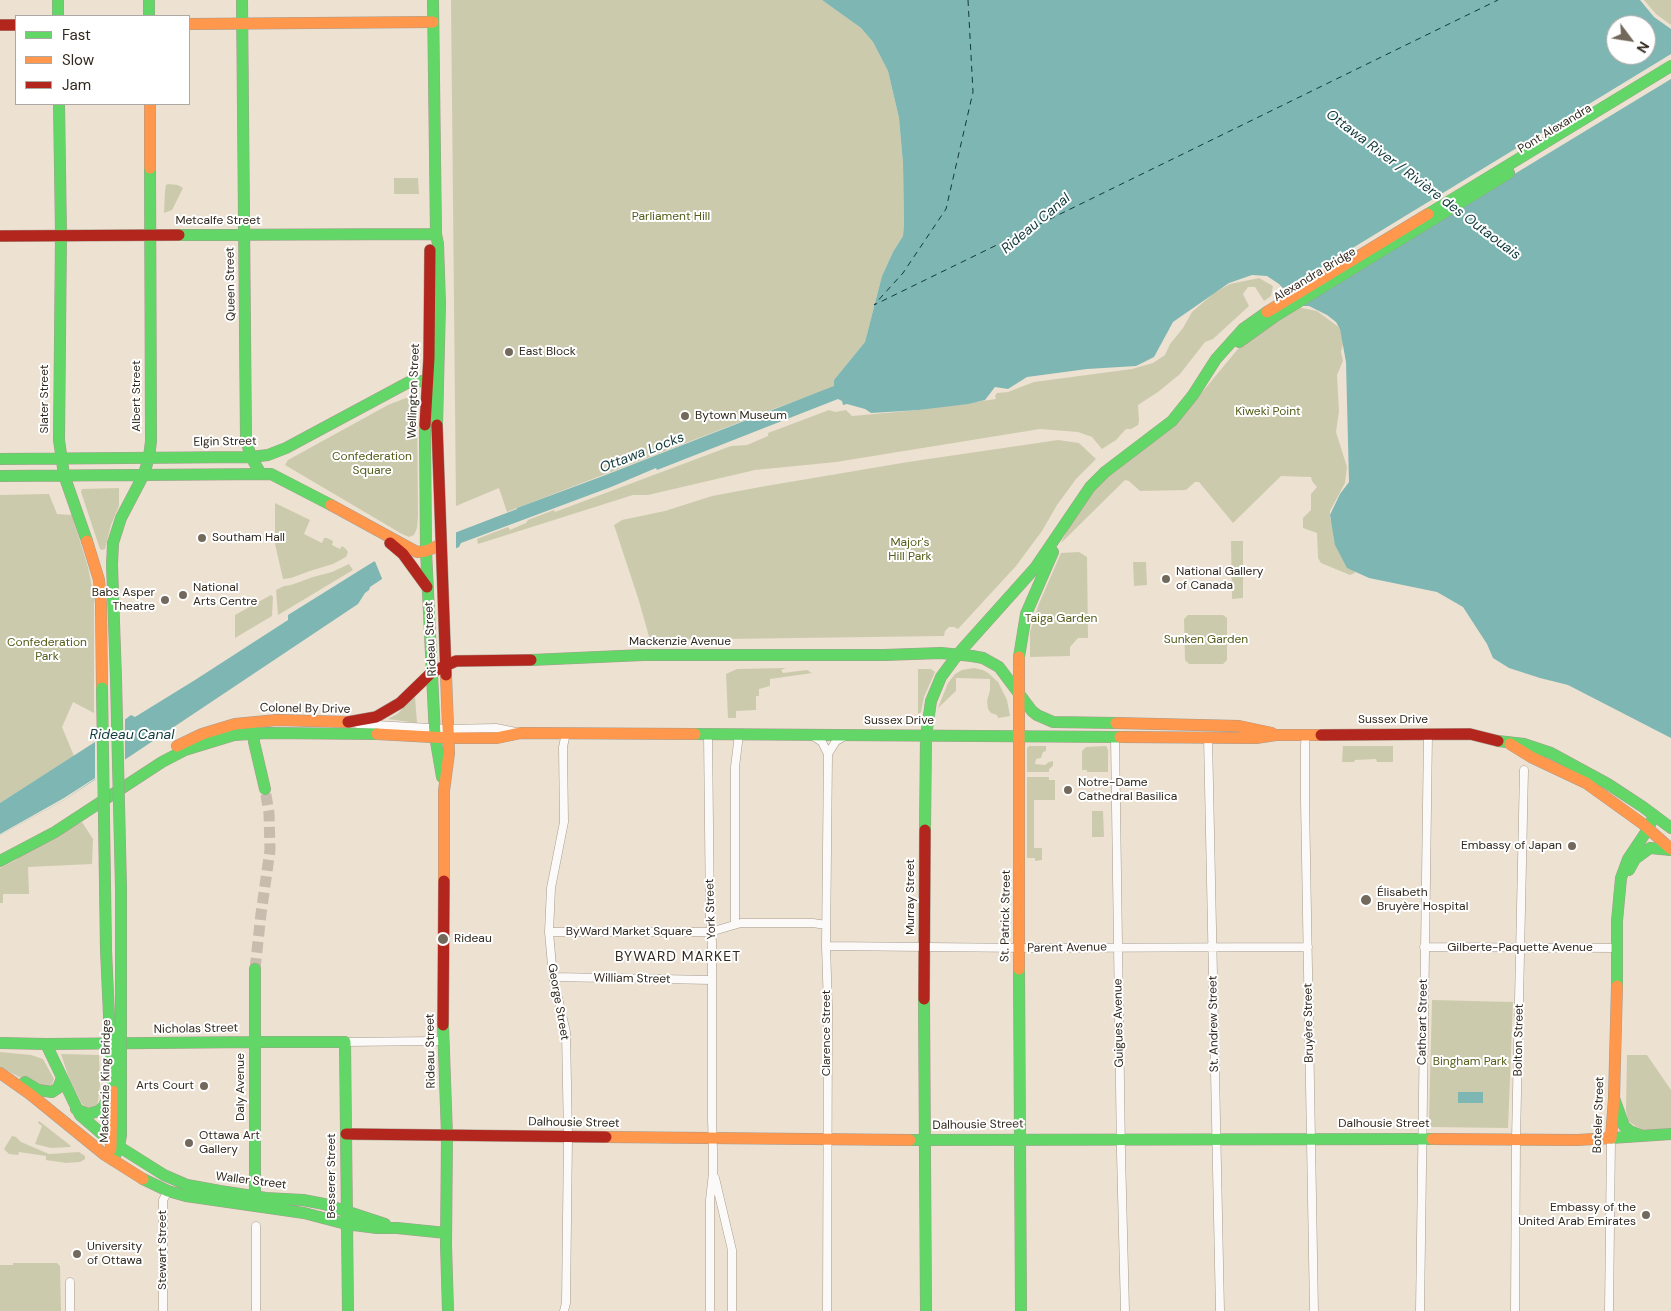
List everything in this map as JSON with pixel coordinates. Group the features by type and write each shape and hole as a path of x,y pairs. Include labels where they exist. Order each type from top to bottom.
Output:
{"main road":[{"path":"58,0 58,15"},
{"path":"149,0 149,15"},
{"name":"Queen Street","path":"242,0 246,440 251,457 261,474"},
{"name":"Wellington Street","path":"433,0 436,234 440,311 438,414 440,545"},
{"path":"190,24 433,22"},
{"path":"0,25 15,25"},
{"path":"1272,313 1671,66"},
{"name":"Pont Alexandra","path":"1453,207 1671,74"},
{"name":"Slater Street","path":"59,105 61,235 59,440 64,475 99,580 102,688"},
{"name":"Albert Street","path":"116,680 113,543 121,518 144,474 151,441 150,105"},
{"name":"Alexandra Bridge","path":"1062,530 1079,502 1098,479 1172,421 1187,404 1202,382 1235,346 1272,313 1453,207"},
{"name":"Wellington Street","path":"426,551 426,434 430,340 430,244 436,234"},
{"name":"Metcalfe Street","path":"0,236 436,234"},
{"name":"Elgin Street","path":"0,459 251,457 268,455 282,450 409,382 418,380 428,382"},
{"path":"428,382 435,394 438,414"},
{"path":"0,476 271,474 417,552 426,551 440,545"},
{"name":"Murray Street","path":"926,1311 924,947 926,736 929,711 934,692 945,671 1030,574 1062,530"},
{"name":"St. Patrick Street","path":"1021,1311 1020,644 1024,620 1062,530"},
{"path":"375,531 403,554 427,588"},
{"name":"Rideau Street","path":"440,545 449,733 449,753 444,792 443,1041 447,1135 446,1233 448,1311"},
{"name":"Rideau Street","path":"426,551 434,732 444,792"},
{"name":"Mackenzie Avenue","path":"343,723 366,720 386,713 400,703 432,672 456,661 559,660 643,655 958,654 977,656 992,662 1004,673 1019,696"},
{"name":"Mackenzie King Bridge","path":"115,1083 121,886 116,680"},
{"name":"Mackenzie King Bridge","path":"102,688 106,950 115,1083 122,1112 115,1144 109,1158"},
{"name":"Sussex Drive","path":"1019,696 1037,715 1053,722 1239,726 1276,734"},
{"name":"Colonel By Drive","path":"0,854 54,827 160,755 202,734 225,726 252,721 277,720 343,723"},
{"path":"252,721 265,789"},
{"name":"Sussex Drive","path":"434,732 497,738 521,733 1256,738 1276,734 1470,734 1508,743 1536,746 1572,763 1614,787 1671,828"},
{"name":"Colonel By Drive","path":"0,861 55,832 162,762 185,750 221,738 254,734 399,734 434,732"},
{"name":"Sussex Drive","path":"1508,743 1531,757 1586,783 1617,804 1671,850"},
{"name":"Boteler Street","path":"1616,921 1624,867 1654,815"},
{"name":"Boteler Street","path":"1611,1138 1614,1098 1617,948 1613,895 1616,869 1628,845 1646,827"},
{"path":"1619,897 1630,867 1635,859 1643,852 1655,848 1671,850"},
{"name":"Daly Avenue","path":"255,969 255,1201"},
{"name":"Nicholas Street","path":"0,1043 345,1042"},
{"name":"Besserer Street","path":"345,1042 348,1311"},
{"path":"46,1044 82,1118 115,1144"},
{"path":"0,1072 10,1074 38,1090 48,1092 58,1088 62,1078"},
{"path":"0,1072 109,1158"},
{"path":"76,1109 88,1114 99,1111 104,1106 115,1083"},
{"path":"1614,1098 1624,1126 1642,1136"},
{"name":"Dalhousie Street","path":"346,1134 925,1140 1020,1138 1577,1140 1671,1134"},
{"name":"Waller Street","path":"115,1144 175,1180 201,1188 304,1213 346,1218 377,1228 446,1233"},
{"name":"Waller Street","path":"109,1158 147,1181 168,1191 186,1196 255,1201"}],"street":[{"name":"Colonel By Drive","path":"343,723 434,732"},
{"name":"George Street","path":"566,733 563,747 564,822 551,888 549,932 553,977 566,1032 568,1137 566,1308"},
{"name":"York Street","path":"708,734 714,1173 710,1200 710,1311"},
{"name":"York Street","path":"735,924 735,767 739,734"},
{"name":"Bruyère Street","path":"1306,734 1310,1138 1314,1311"},
{"name":"Cathcart Street","path":"1420,1311 1428,734"},
{"path":"811,735 822,742 828,754"},
{"path":"828,754 836,741 847,735"},
{"name":"Guigues Avenue","path":"1115,736 1125,1311"},
{"name":"St. Andrew Street","path":"1208,737 1220,1311"},
{"name":"Clarence Street","path":"827,1311 826,925 828,754"},
{"name":"Bolton Street","path":"1515,1311 1516,1139 1524,770"},
{"name":"ByWard Market Square","path":"549,932 710,932 735,924 813,923 826,925"},
{"name":"Parent Avenue","path":"826,946 1020,948 1308,947"},
{"name":"Gilberte-Paquette Avenue","path":"1424,947 1617,948"},
{"name":"William Street","path":"553,977 712,980"},
{"path":"345,1042 437,1040"},
{"name":"Boteler Street","path":"1609,1311 1611,1138"},
{"name":"York Street","path":"714,1173 732,1250 732,1311"},
{"name":"Stewart Street","path":"163,1311 163,1200 168,1191"},
{"path":"256,1226 256,1311"},
{"path":"70,1282 70,1311"}],"green space":[{"name":"Parliament Hill","path":"451,0 822,0 861,28 873,42 888,71 899,118 903,163 904,224 903,236 882,276 865,342 834,380 835,385 832,388 507,512 499,488 456,506"},
{"path":"1644,0 1671,0 1671,25 1656,14"},
{"path":"394,178 418,178 419,194 394,194"},
{"path":"168,184 178,185 183,188 172,210 164,213 165,191"},
{"path":"1259,278 1273,286 1271,296 1264,301 1255,287 1248,287 1243,294 1249,306 1213,339 1205,342 1180,374 1138,405 1138,425 1131,429 1126,429 1116,440 1102,449 1092,437 1078,432 1040,429 836,462 755,470 648,495 633,495 478,544 477,539 508,527 510,530 526,523 528,520 554,510 555,512 731,446 747,445 768,436 768,433 829,410 835,412 846,410 852,416 919,410 996,399 997,393 1008,392 1034,382 1132,369 1153,363 1165,355 1170,344 1183,328 1192,312 1214,293 1230,284"},
{"name":"Kìwekì Point","path":"1297,307 1317,311 1340,328 1343,343 1341,352 1343,361 1337,375 1339,411 1336,432 1347,467 1345,483 1330,511 1330,518 1346,561 1354,569 1355,573 1350,575 1321,563 1318,558 1317,533 1303,528 1303,518 1311,510 1311,494 1317,487 1311,477 1281,476 1233,523 1199,482 1195,482 1186,490 1140,491 1129,481 1125,480 1061,543 1076,513 1093,490 1109,474 1184,414 1242,344"},
{"name":"Confederation Square","path":"411,396 417,399 418,516 414,535 409,537 402,534 285,465 288,460 388,405"},
{"name":"Major's Hill Park","path":"1058,440 1079,443 1096,459 1076,479 1057,505 1042,531 1016,566 958,629 949,627 945,631 944,636 650,640 614,525 622,520 665,511 712,496 760,487 908,462"},
{"path":"119,488 119,506 111,525 105,549 102,550 100,549 81,492 82,489"},
{"name":"Confederation Park","path":"49,494 57,514 72,515 88,567 94,597 94,713 73,702 62,727 74,756 0,803 0,495"},
{"path":"275,503 310,520 304,534 322,543 324,538 333,541 332,545 340,549 342,546 346,549 348,552 346,557 333,564 283,579 275,544"},
{"path":"1231,541 1243,541 1243,598 1232,599"},
{"name":"Taiga Garden","path":"1079,552 1087,557 1088,638 1078,638 1070,647 1070,656 1030,657 1030,632 1038,606 1061,553"},
{"path":"1133,562 1146,562 1147,585 1134,586"},
{"path":"349,564 353,570 278,615 276,590 332,572"},
{"path":"271,595 273,597 272,616 235,638 235,615"},
{"name":"Sunken Garden","path":"1188,615 1223,615 1227,618 1227,660 1223,664 1189,664 1185,660 1184,619"},
{"path":"786,668 781,670 783,673 807,670 812,673 770,679 770,686 759,689 759,696 756,696 756,710 736,711 736,718 728,718 726,674 737,669"},
{"path":"974,668 983,670 998,682 1007,700 1010,716 998,718 997,715 991,713 988,709 987,701 990,679 956,678 956,691 938,708 948,683 955,674 962,670"},
{"path":"918,669 931,669 935,672 924,697 921,712 918,714"},
{"path":"415,697 417,723 388,719 397,714"},
{"path":"1029,746 1046,746 1046,751 1043,752 1041,758 1036,759 1035,764 1045,765 1053,761 1053,766 1049,769 1049,772 1027,772 1027,748"},
{"path":"1106,746 1108,750 1108,772 1087,772 1087,770 1082,770 1082,751 1086,747"},
{"path":"1343,746 1393,746 1393,762 1377,762 1376,759 1342,762"},
{"path":"1027,777 1049,777 1049,780 1055,780 1055,800 1034,800 1034,848 1042,848 1042,860 1035,861 1035,858 1027,858"},
{"path":"1092,811 1103,811 1104,837 1092,837"},
{"path":"82,822 93,839 92,864 28,867 29,894 3,894 3,903 0,903 0,868 65,829"},
{"name":"Bingham Park","path":"1432,1000 1513,1002 1508,1128 1431,1127 1429,1121"},
{"path":"0,1052 31,1055 43,1059 54,1079 52,1084 49,1087 27,1081 0,1067"},
{"path":"61,1054 99,1055 100,1085 96,1106 88,1108 82,1104 69,1078"},
{"path":"1627,1055 1647,1055 1671,1090 1671,1128 1643,1131 1628,1121 1626,1110"},
{"path":"39,1121 71,1146 51,1148 35,1144 42,1126 38,1123"},
{"path":"12,1136 49,1154 79,1152 85,1156 85,1159 80,1162 66,1163 46,1160 46,1156 19,1152 18,1155 9,1154 4,1149"},
{"path":"13,1263 57,1263 60,1266 61,1311 0,1311 0,1265 13,1265"}],"water":[{"path":"822,0 1640,0 1652,15 1606,15 1606,65 1656,65 1656,18 1671,29 1671,738 1568,685 1509,668 1493,658 1487,644 1463,607 1437,592 1369,578 1347,568 1335,545 1330,515 1340,494 1349,482 1346,362 1340,329 1336,322 1327,315 1309,306 1300,306 1279,284 1267,276 1252,275 1229,283 1173,322 1154,357 1136,366 1087,369 1027,377 1008,389 995,387 985,400 919,410 871,413 865,409 847,404 843,405 842,401 838,399 657,470 656,468 611,487 461,543 459,547 382,579 370,587 358,604 66,799 0,835 0,803 95,742 131,715 135,717 195,680 288,620 288,615 373,562 457,532 834,386 834,380 865,342 882,276 903,236 903,163 899,118 888,71 873,42 861,28"},
{"path":"1458,1092 1483,1092 1483,1103 1458,1103"}],"pier":[{"path":"1671,54 1671,79 1297,306 1282,291 1653,65 1656,65 1656,63"},
{"path":"456,529 456,550 383,581 374,559"},
{"path":"125,717 125,762 96,781 95,779 66,799 0,835 95,778 95,738"}],"ferry route":[{"path":"968,0 973,92 946,209 903,273 874,305 1498,0"}],"tunnel":[{"path":"255,969 270,850 269,813 265,789"}],"traffic: fast":[{"path":"58,0 58,15"},
{"path":"149,0 149,15"},
{"path":"242,0 246,440 251,457 261,474"},
{"path":"433,0 436,234 440,304 437,425"},
{"path":"1428,214 1671,66"},
{"path":"59,105 61,235 59,440 64,475 87,541"},
{"path":"116,679 113,543 121,518 144,474 151,441 150,168"},
{"path":"1239,342 1274,317 1509,173"},
{"path":"179,235 436,234"},
{"path":"925,830 926,736 931,701 941,677 958,654 1035,568 1090,487 1105,472 1172,421 1193,395 1216,359 1243,329 1267,312"},
{"path":"0,459 251,457 268,455 286,448 409,382 423,381 432,387"},
{"path":"425,425 426,551 435,736 442,777"},
{"path":"0,476 271,474 331,505"},
{"path":"1019,657 1026,614 1053,552"},
{"path":"531,660 643,655 884,655 941,653 972,656 983,658 999,667 1037,715 1053,722 1116,723"},
{"path":"116,679 121,888 121,1078"},
{"path":"102,688 106,950 112,1081"},
{"path":"253,727 254,742 265,789"},
{"path":"0,861 55,832 162,762 185,750 234,735 267,733 377,734"},
{"path":"695,734 1120,737"},
{"path":"1498,741 1524,744 1551,753 1608,784 1671,828"},
{"path":"1617,986 1617,921 1621,878 1628,859 1648,829 1654,815"},
{"path":"1629,870 1635,859 1650,848 1671,850"},
{"path":"255,969 255,1042 345,1042 348,1311"},
{"path":"1019,969 1021,1311"},
{"path":"924,999 926,1311"},
{"path":"443,1025 447,1135 446,1245 448,1311"},
{"path":"0,1043 255,1042 255,1203"},
{"path":"46,1044 80,1115 110,1141 164,1175 187,1185 220,1191 324,1204 385,1224"},
{"path":"25,1082 38,1090 52,1092 58,1088 62,1078"},
{"path":"113,1160 119,1147 121,1135 121,1078"},
{"path":"76,1109 88,1114 99,1111 104,1106 112,1090"},
{"path":"1614,1098 1624,1126 1642,1136"},
{"path":"1611,1138 1671,1134"},
{"path":"910,1140 1432,1139"},
{"path":"143,1179 168,1191 186,1196 304,1213 346,1224 446,1233"}],"traffic: slow":[{"path":"190,24 433,22"},
{"path":"150,105 150,168"},
{"path":"1267,312 1428,214"},
{"path":"331,505 417,552 426,551 440,545"},
{"path":"87,541 99,580 102,688"},
{"path":"1019,657 1019,969"},
{"path":"444,881 444,791 449,753 446,675"},
{"path":"177,746 202,734 235,724 277,720 348,722"},
{"path":"1116,723 1239,726 1272,733"},
{"path":"377,734 449,738 497,738 521,733 695,734"},
{"path":"1120,737 1256,738 1276,735 1321,735"},
{"path":"1510,744 1531,757 1586,783 1643,824 1671,849"},
{"path":"1432,1139 1577,1140 1611,1138 1617,986"},
{"path":"0,1073 30,1094 105,1155 143,1179"},
{"path":"111,1149 112,1090"},
{"path":"606,1137 910,1140"}],"traffic: jam":[{"path":"0,25 15,25"},
{"path":"0,236 179,235"},
{"path":"425,425 429,358 430,250"},
{"path":"437,425 446,675"},
{"path":"390,543 403,554 427,587"},
{"path":"348,722 376,717 400,703 432,672 456,661 531,660"},
{"path":"1321,735 1470,734 1498,741"},
{"path":"924,999 925,830"},
{"path":"443,1025 444,881"},
{"path":"346,1134 606,1137"}],"place":[{"name":"East Block","path":"509,352"},
{"name":"Bytown Museum","path":"685,416"},
{"name":"Southam Hall","path":"202,538"},
{"name":"National Gallery of Canada","path":"1166,579"},
{"name":"National Arts Centre","path":"183,595"},
{"name":"Babs Asper Theatre","path":"165,600"},
{"name":"Notre-Dame Cathedral Basilica","path":"1068,790"},
{"name":"Embassy of Japan","path":"1572,846"},
{"name":"Élisabeth Bruyère Hospital","path":"1366,900"},
{"name":"Rideau","path":"443,939"},
{"name":"Arts Court","path":"204,1086"},
{"name":"Ottawa Art Gallery","path":"189,1143"},
{"name":"Embassy of the United Arab Emirates","path":"1646,1215"},
{"name":"University of Ottawa","path":"77,1254"}],"district":[{"name":"BYWARD MARKET","path":"678,957"}],"water label":[{"name":"Ottawa River / Rivière des Outaouais","path":"1423,185"},
{"name":"Rideau Canal","path":"1036,224"},
{"name":"Ottawa Locks","path":"642,453"},
{"name":"Rideau Canal","path":"132,735"}]}
